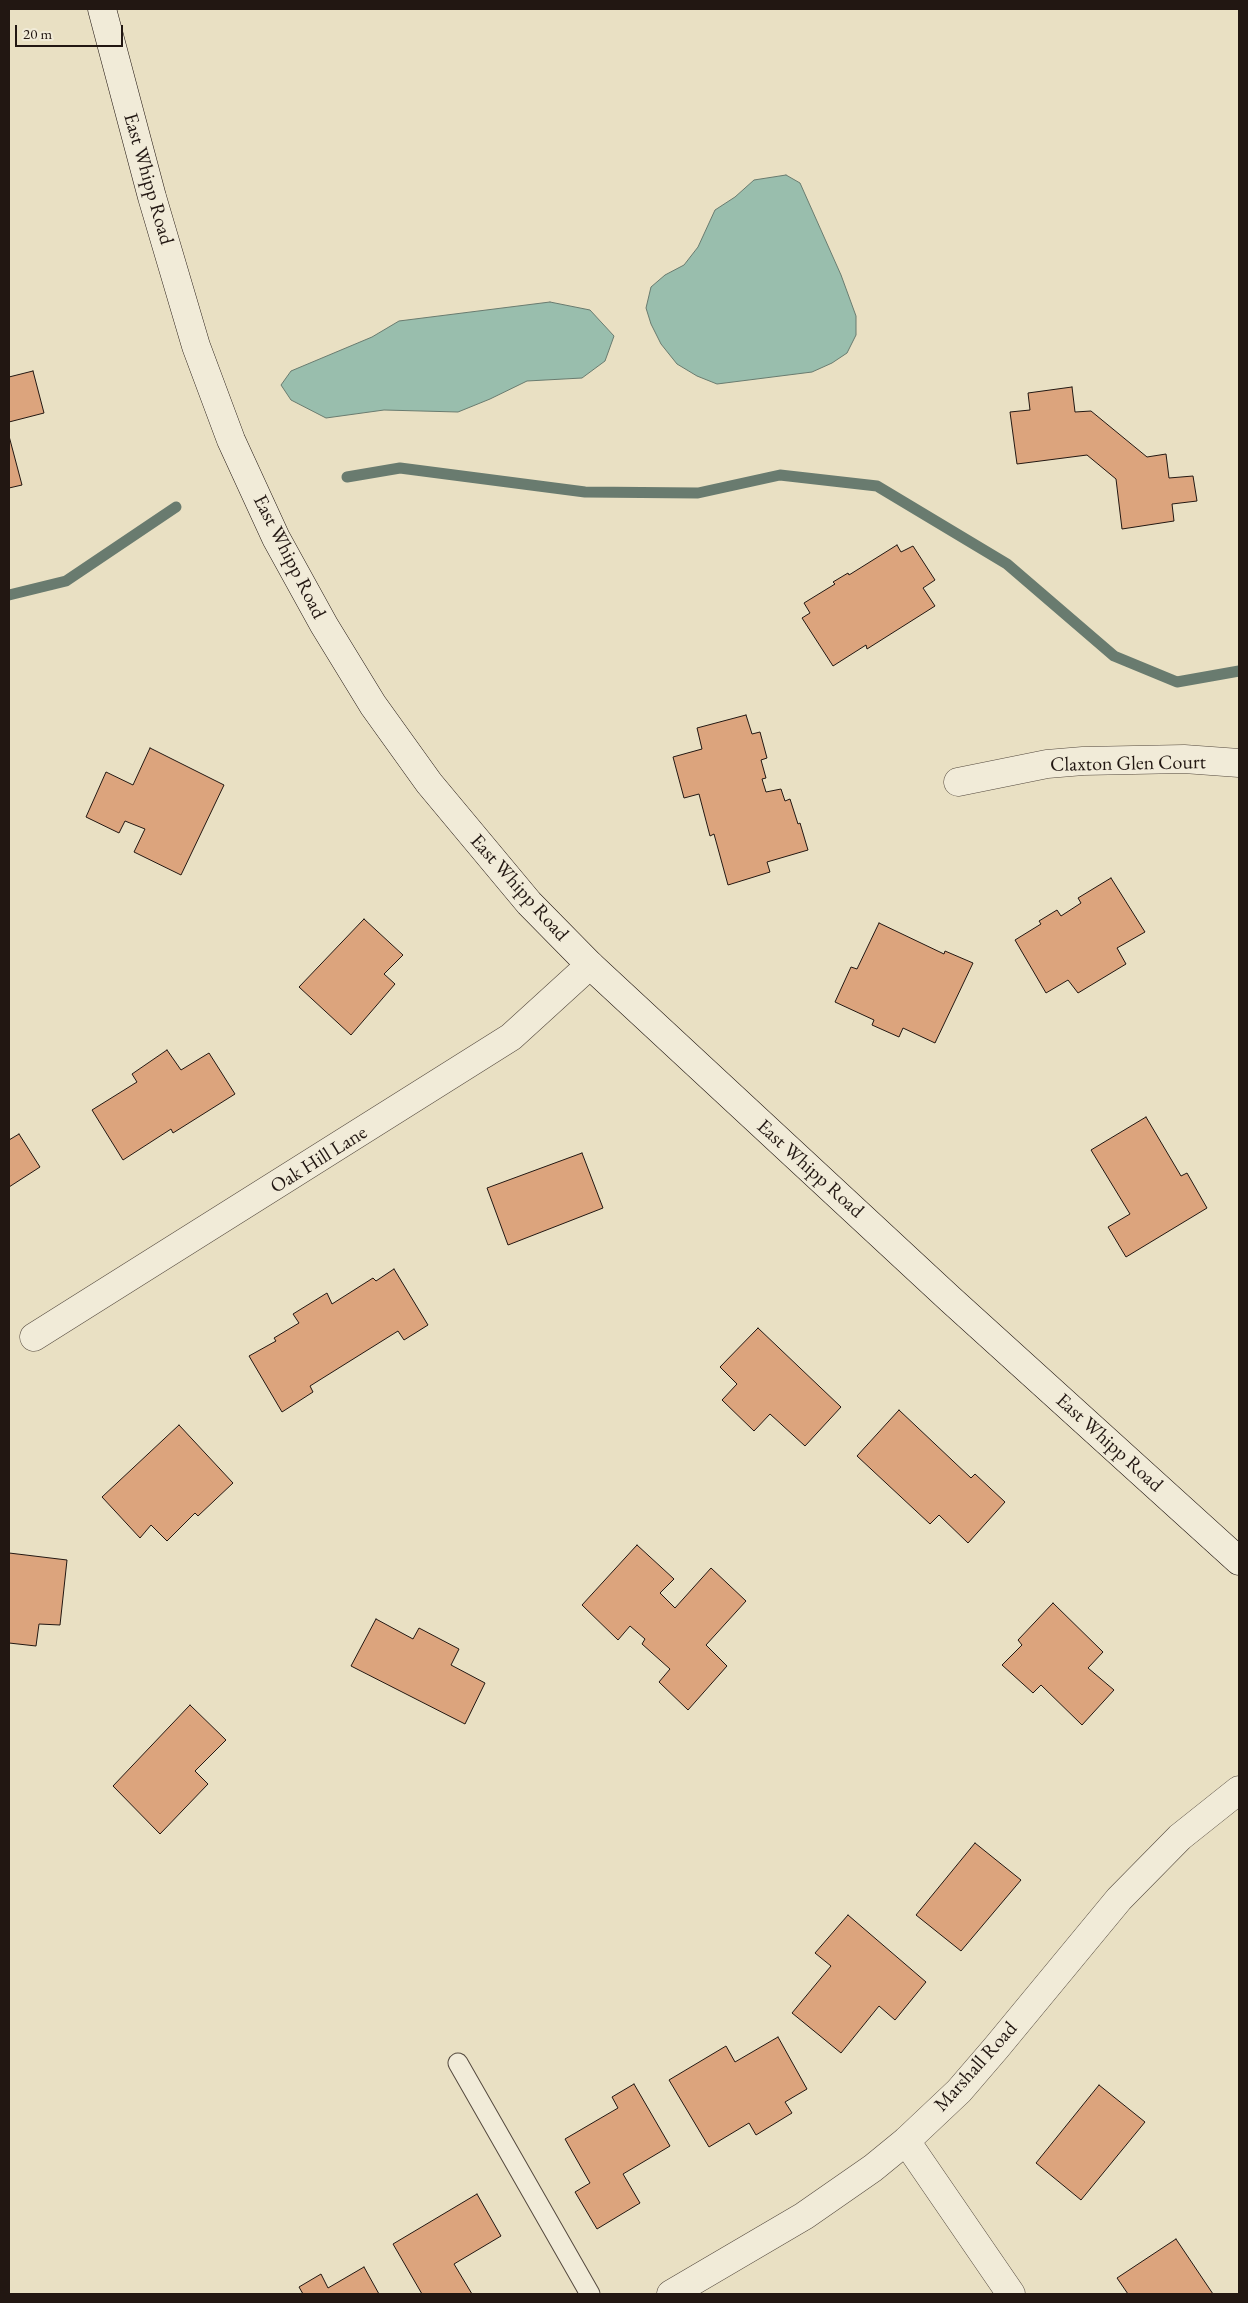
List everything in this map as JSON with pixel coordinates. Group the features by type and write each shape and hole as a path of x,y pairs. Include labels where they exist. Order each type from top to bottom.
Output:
{"main road":[{"name":"East Whipp Road","path":"102,9 152,197 196,346 231,440 276,538 324,625 373,705 429,783 529,903 590,965 950,1299 1239,1561"},
{"name":"Claxton Glen Court","path":"958,782 1047,764 1083,761 1184,759 1239,763"},
{"name":"Oak Hill Lane","path":"34,1337 511,1037 590,965"},
{"name":"Marshall Road","path":"671,2294 804,2216 873,2168 906,2141 959,2091 1119,1898 1180,1837 1239,1790"},
{"path":"906,2141 1011,2294"}],"lane":[{"path":"458,2063 590,2294"}],"shaded area":[{"path":"786,175 800,183 841,275 856,316 856,335 847,353 832,363 812,372 717,384 697,376 677,364 661,344 651,324 646,308 651,287 665,275 684,265 698,247 715,210 735,197 754,180"},
{"path":"550,302 590,310 614,336 605,361 582,378 527,381 458,412 384,410 326,418 291,400 281,385 291,371 372,337 399,321"}],"building":[{"path":"33,371 44,413 9,422 9,377"},
{"path":"1072,387 1075,412 1091,411 1147,457 1166,454 1169,478 1193,476 1197,501 1172,504 1174,521 1122,529 1116,479 1087,455 1017,464 1010,412 1030,410 1028,393"},
{"path":"9,436 22,485 9,488"},
{"path":"897,545 901,552 913,546 935,580 923,588 935,606 867,649 866,645 833,666 802,618 810,613 804,603 835,584 833,582 848,573 849,575"},
{"path":"746,715 752,734 760,732 767,758 761,760 766,778 762,779 766,792 781,789 785,801 790,799 808,850 767,862 770,872 728,885 714,834 710,836 699,794 684,798 673,757 702,749 697,728"},
{"path":"150,748 224,785 181,875 134,852 145,829 125,821 119,833 86,817 106,772 133,785"},
{"path":"1111,878 1145,932 1117,948 1126,964 1078,993 1068,980 1046,993 1015,940 1041,924 1039,921 1057,910 1061,916 1081,903 1078,898"},
{"path":"364,919 403,955 384,974 395,984 351,1035 299,987"},
{"path":"879,923 944,954 945,951 973,963 935,1043 903,1028 899,1037 872,1025 874,1020 835,1002 851,967 857,969"},
{"path":"167,1050 181,1070 209,1053 235,1094 173,1133 171,1129 123,1160 92,1110 137,1082 132,1074"},
{"path":"1146,1117 1181,1176 1187,1173 1207,1208 1126,1257 1108,1227 1130,1214 1091,1150"},
{"path":"19,1134 40,1167 9,1187 9,1140"},
{"path":"582,1153 603,1208 508,1245 487,1188"},
{"path":"394,1269 428,1325 404,1340 398,1331 310,1386 313,1392 282,1412 249,1356 276,1341 274,1338 299,1323 293,1314 327,1293 332,1304 373,1278 376,1281"},
{"path":"758,1328 841,1407 805,1446 770,1414 754,1431 722,1400 737,1384 720,1367"},
{"path":"899,1410 971,1478 975,1474 1005,1502 968,1543 939,1515 930,1524 857,1456"},
{"path":"179,1425 233,1483 198,1516 195,1513 167,1541 151,1525 140,1538 102,1497"},
{"path":"637,1545 674,1579 660,1593 675,1608 711,1568 746,1601 706,1645 727,1666 688,1710 659,1682 670,1669 642,1644 645,1639 630,1626 618,1640 582,1605"},
{"path":"9,1553 67,1560 60,1625 39,1624 36,1646 9,1643"},
{"path":"1053,1603 1103,1652 1088,1668 1114,1690 1082,1725 1041,1685 1033,1693 1002,1665 1022,1645 1018,1640"},
{"path":"376,1619 413,1639 419,1628 459,1649 451,1665 485,1683 465,1724 351,1666"},
{"path":"190,1705 226,1740 195,1771 208,1784 160,1834 113,1786"},
{"path":"975,1843 1021,1880 961,1951 916,1915"},
{"path":"848,1915 926,1982 895,2020 879,2006 841,2053 792,2013 831,1966 815,1953"},
{"path":"778,2037 807,2089 785,2102 792,2113 756,2135 749,2123 709,2147 669,2080 726,2046 735,2062"},
{"path":"634,2084 670,2146 623,2174 640,2203 597,2229 575,2192 590,2183 565,2139 618,2108 612,2097"},
{"path":"1099,2085 1145,2122 1081,2200 1036,2163"},
{"path":"477,2194 501,2236 454,2264 472,2294 422,2294 393,2244"},
{"path":"1176,2239 1213,2294 1128,2294 1117,2278"},
{"path":"364,2267 379,2294 303,2294 299,2287 321,2274 328,2288"}],"waterway":[{"path":"347,477 400,468 585,492 698,493 780,475 877,486 1007,564 1114,656 1177,682 1239,671"},
{"path":"9,595 66,581 176,507"}]}
